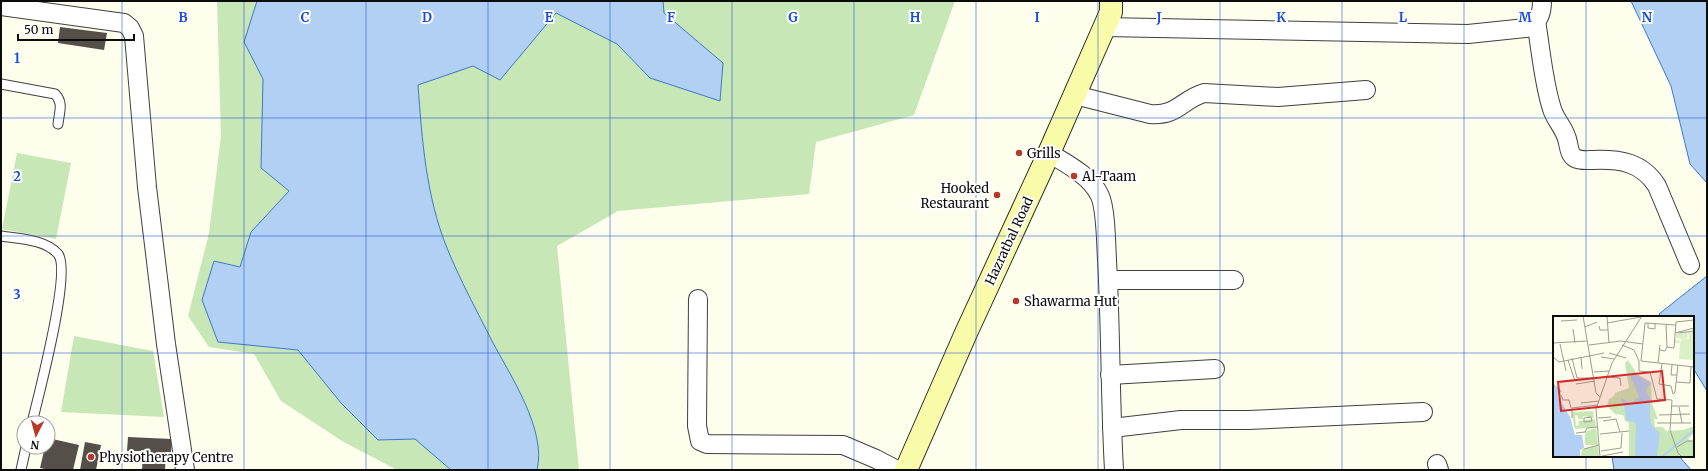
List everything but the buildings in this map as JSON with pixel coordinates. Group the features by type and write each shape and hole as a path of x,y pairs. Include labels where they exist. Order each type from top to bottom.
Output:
{"main road":[{"name":"Hazratbal Road","path":"906,470 966,333 1113,10"}],"street":[{"path":"1113,10 1468,34 1526,28 1536,22 1540,16 1542,1"},
{"path":"1,6 124,23 130,28 134,36 148,195 166,344 185,470"},
{"path":"1536,22 1552,110 1566,134 1571,154 1575,158 1582,160 1616,159 1632,163 1652,178 1657,186 1690,265"},
{"path":"1075,95 1159,115 1180,108 1193,97 1204,93 1278,97 1366,90"},
{"path":"1049,153 1085,178 1100,196 1106,236 1114,470"},
{"path":"1108,280 1234,280"},
{"path":"698,299 697,426 700,441 706,444 843,445 876,458 897,470"},
{"path":"1110,375 1215,369"},
{"path":"1112,428 1181,420 1248,420 1423,412"}],"lane":[{"path":"1,84 55,94 61,104 58,124"},
{"path":"1,236 36,242 50,247 59,255 62,264 58,307 34,415"},
{"path":"21,470 24,455"}],"green space":[{"path":"217,1 955,1 914,115 816,142 809,194 618,211 557,246 579,470 397,470 342,441 281,401 254,354 209,347 188,316 209,233 221,136"},
{"path":"17,153 71,163 56,239 2,229"},
{"path":"74,336 153,351 164,417 61,412"}],"water":[{"path":"257,1 663,1 664,13 723,63 720,101 650,78 617,44 556,13 500,80 473,66 418,85 426,168 434,208 440,228 463,284 525,403 537,438 539,454 537,470 451,470 415,439 378,440 341,403 298,350 218,342 202,300 214,261 240,267 251,232 289,191 261,168 263,79 244,42"},
{"path":"1631,1 1707,1 1707,183 1690,164 1671,86"},
{"path":"1707,276 1707,391 1694,370 1694,316 1660,316 1659,314"},
{"path":"1612,457 1680,457 1691,470 1614,470"}],"place":[{"name":"Grills","path":"1019,153"},
{"name":"Al-Taam","path":"1074,176"},
{"name":"Hooked Restaurant","path":"997,195"},
{"name":"Shawarma Hut","path":"1016,301"},
{"name":"Physiotherapy Centre","path":"91,457"}]}
